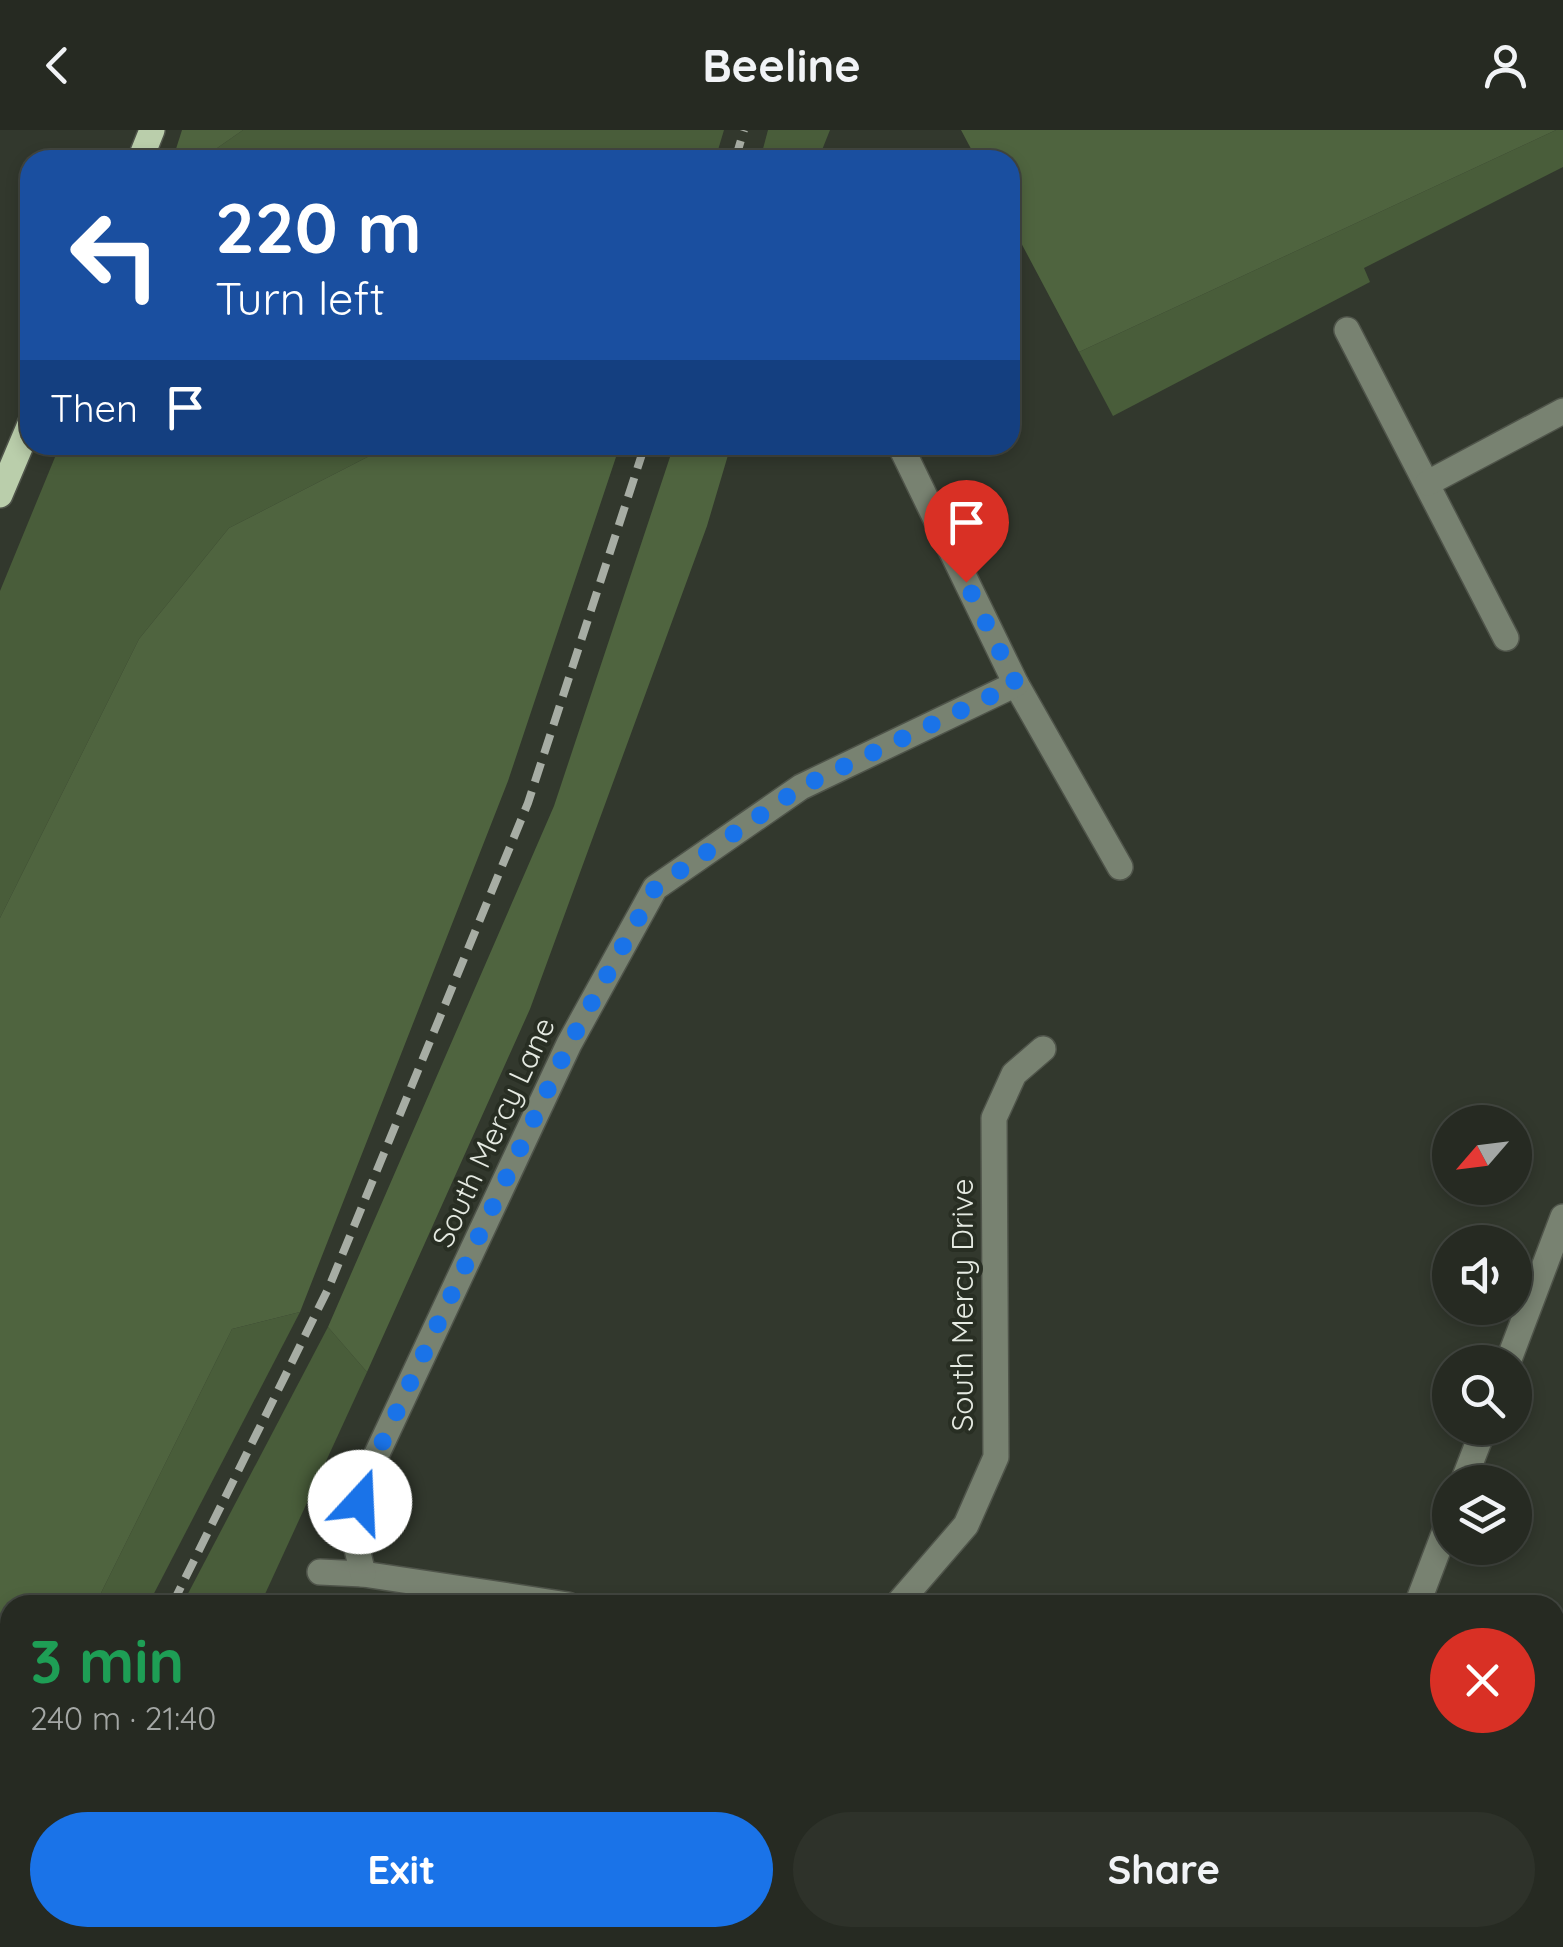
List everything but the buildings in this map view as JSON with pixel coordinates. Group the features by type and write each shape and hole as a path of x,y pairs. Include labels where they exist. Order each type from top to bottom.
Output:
{"main road":[{"path":"0,495 20,448"}],"street":[{"path":"1347,330 1506,638"},
{"path":"1428,484 1563,410"},
{"path":"905,455 1016,684 1120,867"},
{"name":"South Mercy Lane","path":"363,1574 352,1528 367,1475 569,1044 655,888 801,787 1016,684"},
{"name":"South Mercy Drive","path":"906,1595 966,1525 996,1457 994,1118 1014,1074 1043,1049"},
{"path":"1514,1345 1563,1217"},
{"path":"1422,1595 1433,1565"},
{"path":"320,1572 363,1574 436,1595"}],"green space":[{"path":"182,130 243,130 214,150 176,149"},
{"path":"243,130 724,130 718,150 214,150"},
{"path":"768,130 830,130 822,150 763,150"},
{"path":"961,130 1556,130 1079,352 1020,241 1020,150 972,150"},
{"path":"1563,130 1563,167 1364,268 1370,282 1113,416 1079,352"},
{"path":"56,455 371,455 229,528 139,639 0,918 0,591"},
{"path":"371,455 617,455 508,781 300,1312 232,1329 100,1595 0,1595 0,918 139,639 229,528"},
{"path":"671,455 728,455 707,526 530,1009 367,1372 328,1327 554,806"},
{"path":"300,1312 153,1595 100,1595 232,1329"},
{"path":"328,1327 367,1372 265,1595 187,1595"}],"railway":[{"path":"738,150 744,130"},
{"path":"177,1595 329,1287 528,803 642,455"}],"route":[{"path":"360,1502 367,1475 569,1044 655,888 801,787 1016,684 966,582"}]}
